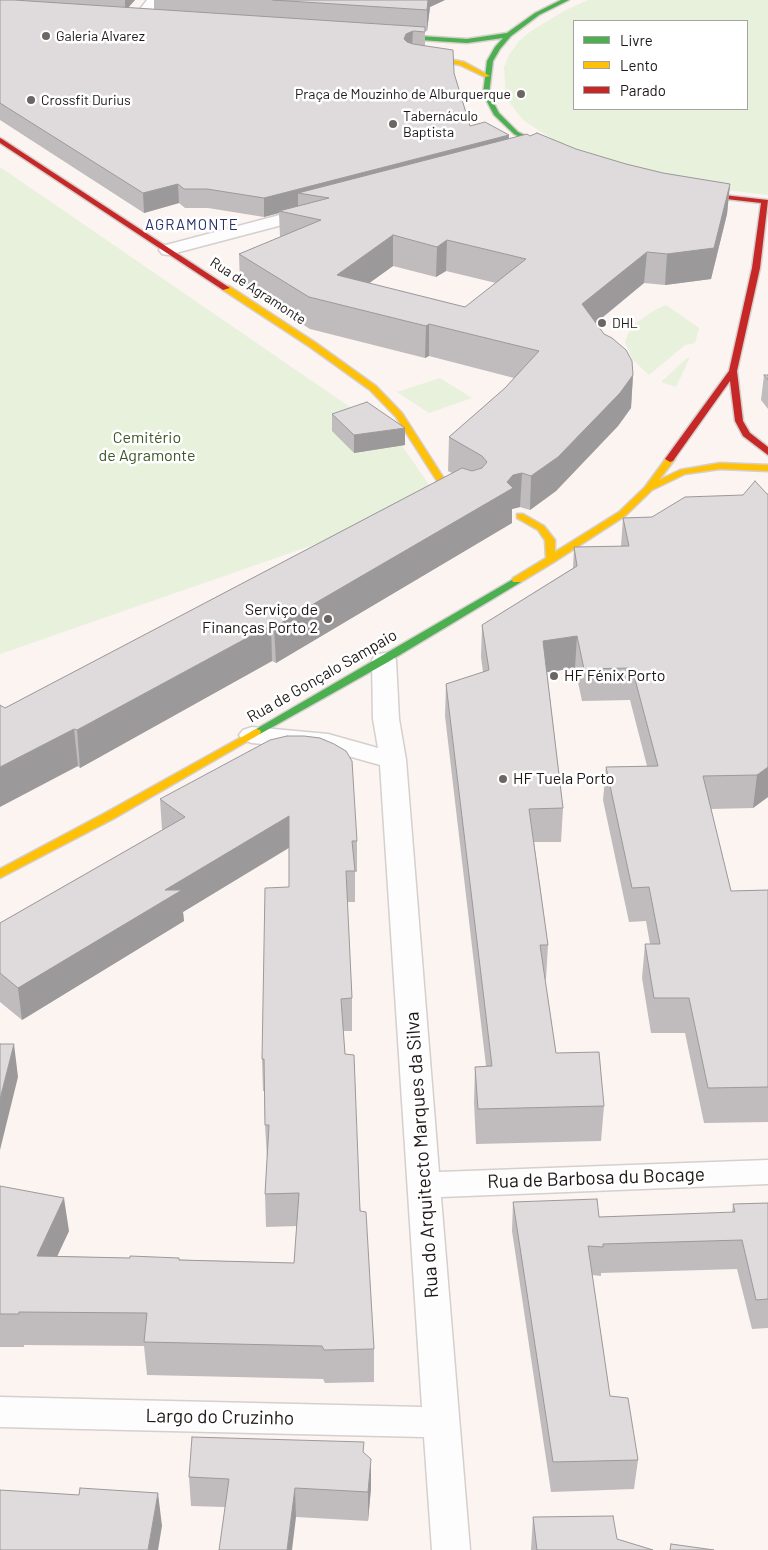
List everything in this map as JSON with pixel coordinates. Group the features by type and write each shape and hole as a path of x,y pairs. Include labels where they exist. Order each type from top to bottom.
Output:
{"main road":[{"path":"564,157 547,150 516,132 496,114 486,94 490,62 497,48 508,35 537,14 566,0"},
{"path":"373,34 456,40 483,40 508,35"},
{"path":"401,54 452,60 471,66 487,76"},
{"name":"Rua de Agramonte","path":"0,140 313,345 372,388 399,415 440,479 472,496"},
{"path":"676,191 767,202 756,268 733,372 739,421 746,434 768,452"},
{"path":"648,489 733,372"},
{"path":"648,489 683,472 720,466 768,468"},
{"name":"Rua de Gonçalo Sampaio","path":"0,874 109,816 384,660 551,560 622,514 648,489"},
{"path":"520,516 541,528 546,534 550,540 551,560"}],"street":[{"path":"141,17 155,0"},
{"path":"521,157 547,150"},
{"path":"168,250 330,207"},
{"name":"Rua do Arquitecto Marques da Silva","path":"384,660 386,719 394,760 451,1550"},
{"path":"252,735 328,742 394,760"},
{"name":"Rua de Barbosa du Bocage","path":"424,1184 768,1172"},
{"name":"Largo do Cruzinho","path":"0,1412 441,1422"}],"green space":[{"name":"Praça de Mouzinho de Alburquerque","path":"588,0 768,0 768,195 692,186 564,147 523,120 506,98 504,67 509,55 519,41 531,31 564,11"},
{"name":"Cemitério de Agramonte","path":"0,167 398,440 432,489 405,513 0,654"},
{"path":"666,305 699,328 695,343 685,345 649,375 632,359 625,342 629,332 636,323"},
{"path":"690,357 676,387 661,382 686,359"},
{"path":"440,378 472,398 429,413 397,392"}],"building":[{"path":"0,0 425,27 425,32 413,31 406,34 404,39 413,44 453,50 454,73 470,126 485,122 509,135 264,198 207,189 184,189 178,184 143,193 0,103"},
{"path":"273,0 428,0 427,10"},
{"path":"537,133 576,149 663,173 730,184 714,248 667,254 647,252 582,304 604,334 626,350 632,361 633,375 620,393 558,457 531,476 522,473 513,475 507,482 513,488 274,627 271,625 77,730 74,729 0,767 0,705 5,708 462,468 472,471 482,468 487,462 482,456 449,437 505,388 539,351 309,297 239,254 321,220 279,211 329,198 298,193 527,134 530,136","holes":["393,235 437,247 447,240 526,259 465,307 337,275"]},
{"path":"367,402 405,428 354,435 332,414"},
{"path":"755,481 768,494 768,767 757,775 703,776 731,891 768,890 768,1087 708,1088 689,998 654,998 645,944 660,944 649,887 632,888 606,767 658,766 632,668 584,669 577,636 543,641 563,808 529,809 548,945 540,945 556,1053 599,1052 604,1106 478,1109 475,1067 492,1066 446,684 489,670 482,625 577,566 574,547 629,546 623,518 652,517 685,497 743,495"},
{"path":"287,736 320,738 346,751 352,761 357,841 352,841 355,871 346,871 352,998 341,999 345,1054 354,1055 360,1211 366,1212 374,1349 324,1350 322,1346 144,1342 147,1313 19,1312 19,1314 0,1314 0,1186 64,1198 37,1256 130,1258 130,1256 179,1258 179,1260 294,1263 299,1193 265,1194 269,1125 265,1125 264,1059 262,1059 265,888 289,887 289,816 165,890 182,890 18,988 0,973 0,923 185,817 160,799 270,740"},
{"path":"0,1044 14,1044 0,1099"},
{"path":"597,1199 599,1217 735,1212 733,1204 768,1203 768,1299 756,1300 742,1240 603,1244 603,1247 588,1246 610,1396 628,1398 638,1460 553,1462 513,1202"},
{"path":"192,1437 364,1442 363,1452 371,1459 368,1492 295,1488 287,1550 219,1550 229,1479 189,1477"},
{"path":"80,1488 158,1493 148,1550 0,1550 0,1490 79,1495"},
{"path":"613,1516 617,1539 653,1550 537,1550 533,1517"},
{"path":"671,1544 714,1550 670,1550"}],"traffic: fast":[{"path":"554,153 516,133 496,114 486,94 487,76 490,61 497,48 509,35 537,14 566,0"},
{"path":"388,36 467,41 509,35"},
{"path":"256,732 384,660 517,580"}],"traffic: slow":[{"path":"415,55 462,63 487,76"},
{"path":"226,288 313,345 373,388 399,415 440,479 472,496"},
{"path":"517,580 622,514 648,489 670,459"},
{"path":"650,488 683,472 720,466 768,468"},
{"path":"520,516 541,528 546,534 550,540 551,560"},
{"path":"0,874 109,816 256,732"}],"traffic: jam":[{"path":"0,140 226,288"},
{"path":"691,193 768,202"},
{"path":"765,202 756,268 733,371 739,421 746,434 768,452"},
{"path":"670,459 733,371"}],"place":[{"name":"Galeria Alvarez","path":"46,36"},
{"name":"Praça de Mouzinho de Alburquerque","path":"521,94"},
{"name":"Crossfit Durius","path":"31,100"},
{"name":"Tabernáculo Baptista","path":"393,124"},
{"name":"DHL","path":"602,323"},
{"name":"Serviço de Finanças Porto 2","path":"328,619"},
{"name":"HF Fénix Porto","path":"554,676"},
{"name":"HF Tuela Porto","path":"503,779"}],"district":[{"name":"AGRAMONTE","path":"192,225"}]}
